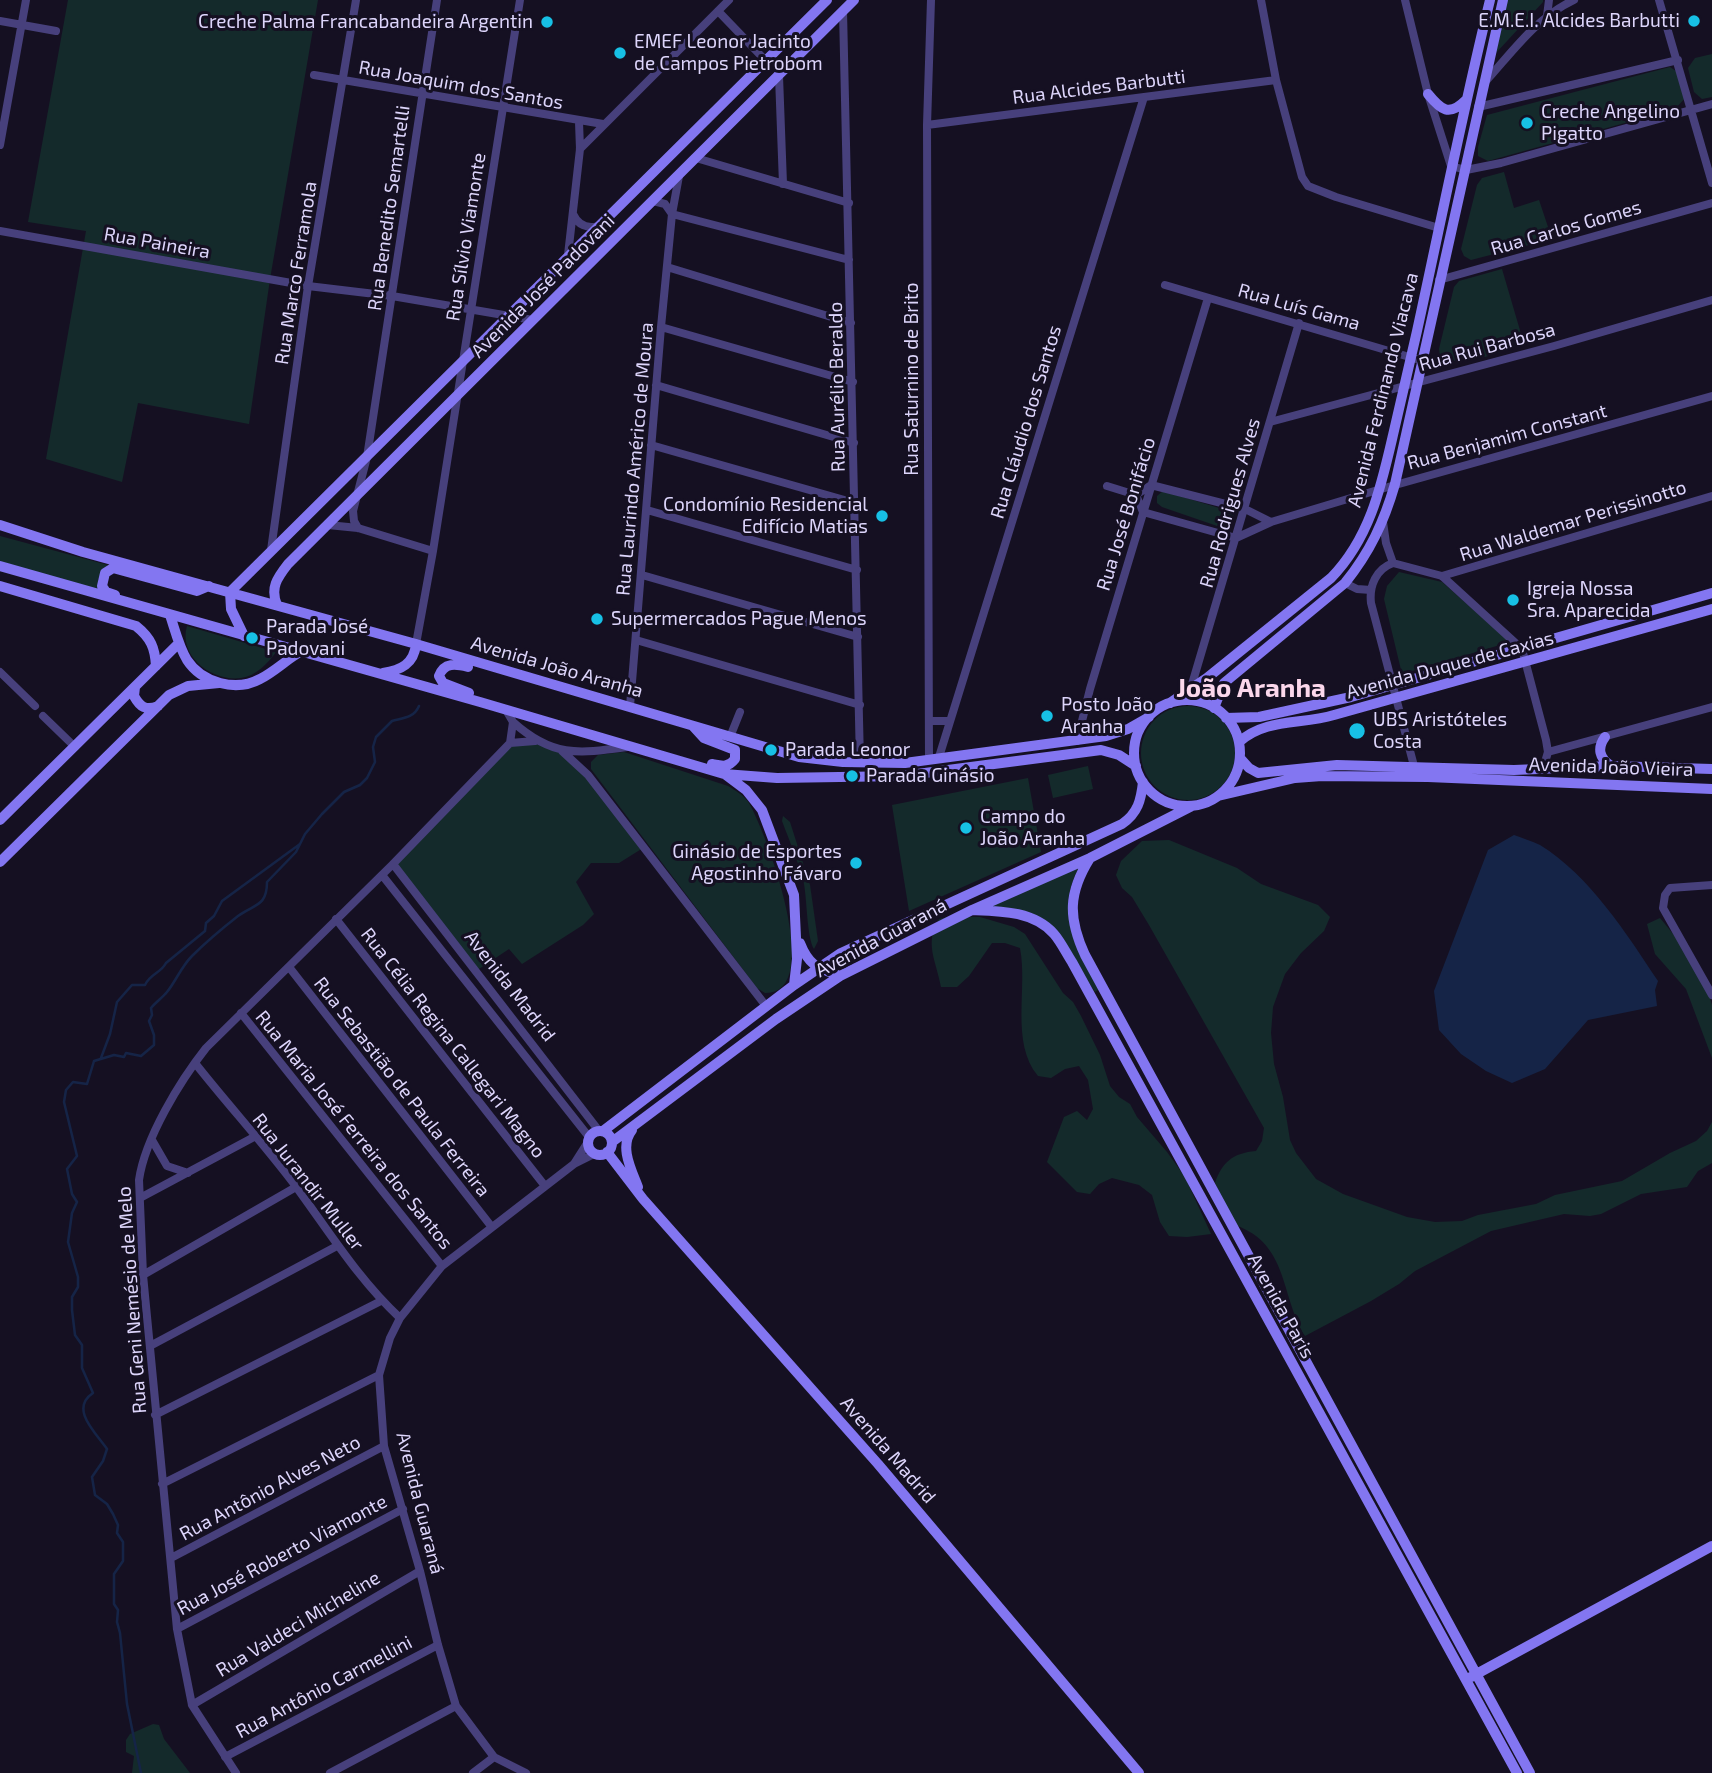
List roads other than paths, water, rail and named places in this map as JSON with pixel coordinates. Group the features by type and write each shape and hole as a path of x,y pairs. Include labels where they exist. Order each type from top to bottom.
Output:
{"street":[{"path":"0,145 26,0"},
{"name":"Rua Marco Ferramola","path":"271,551 308,286 356,0"},
{"name":"Rua Benedito Semartelli","path":"358,528 354,521 354,511 373,421 437,0"},
{"name":"Rua Sílvio Viamonte","path":"416,644 520,0"},
{"path":"580,149 729,0"},
{"name":"Avenida José Padovani","path":"230,592 827,0"},
{"name":"Avenida José Padovani","path":"277,605 273,594 275,584 288,564 855,0"},
{"name":"Rua Saturnino de Brito","path":"931,0 927,125 929,721 934,758"},
{"path":"1261,0 1276,80 1302,177 1308,186 1439,228"},
{"path":"1405,0 1428,94 1451,166 1465,170 1501,163 1712,104"},
{"name":"Avenida Ferdinando Viacava","path":"1170,703 1190,691 1331,578 1346,563 1369,521 1381,489 1405,386 1465,100 1489,0"},
{"name":"Avenida Ferdinando Viacava","path":"1214,708 1224,683 1345,583 1360,564 1383,522 1395,484 1443,279 1503,0"},
{"path":"1547,16 1549,0"},
{"path":"1484,83 1528,32 1547,16 1574,0"},
{"path":"1659,0 1712,183"},
{"path":"718,11 765,61"},
{"name":"Rua Aurélio Beraldo","path":"843,11 860,762"},
{"path":"0,21 56,31"},
{"path":"1478,107 1678,60"},
{"name":"Rua Joaquim dos Santos","path":"314,75 603,124"},
{"path":"779,76 783,184"},
{"name":"Rua Alcides Barbutti","path":"927,125 1276,80"},
{"path":"0,90 10,92"},
{"path":"1428,94 1445,110 1454,109 1465,100"},
{"name":"Rua Cláudio dos Santos","path":"934,758 950,720 1144,97"},
{"path":"568,255 580,149 579,122"},
{"path":"696,158 849,203"},
{"name":"Rua Laurindo Américo de Moura","path":"630,706 661,327 672,214 679,176"},
{"path":"653,201 665,204 672,214 849,260"},
{"name":"Rua Carlos Gomes","path":"1427,283 1712,202"},
{"path":"573,215 582,225 590,228 598,226"},
{"name":"Rua Paineira","path":"0,231 308,286 392,296 533,320"},
{"path":"667,267 851,323"},
{"name":"Rua Luís Gama","path":"1165,285 1423,360"},
{"name":"Rua José Bonifácio","path":"1077,741 1208,298"},
{"name":"Rua Rui Barbosa","path":"1270,422 1712,300"},
{"name":"Rua Rodrigues Alves","path":"1190,691 1299,323"},
{"path":"661,327 853,382"},
{"path":"656,385 853,443"},
{"name":"Rua Benjamim Constant","path":"1236,538 1271,522 1395,484 1712,396"},
{"path":"373,421 381,428 394,430"},
{"path":"651,445 855,503"},
{"path":"1136,495 1151,485 1245,509 1271,522"},
{"path":"1107,486 1136,495"},
{"path":"1136,495 1143,512 1236,538"},
{"name":"Rua Waldemar Perissinotto","path":"1442,576 1712,496"},
{"path":"647,510 856,570"},
{"path":"1383,522 1393,563"},
{"name":"Avenida João Aranha","path":"0,525 92,554 416,644 799,757 905,763 1077,741 1113,734 1149,716"},
{"path":"328,525 358,528 433,551"},
{"path":"271,551 270,562 274,566 281,568 288,564"},
{"path":"1414,766 1373,614 1371,590 1378,573 1393,563 1442,576 1522,649 1548,752 1543,769"},
{"path":"0,566 723,774 777,778 915,775 1101,750 1119,755 1136,766"},
{"path":"144,608 137,602 103,589 102,581 107,571 117,568 197,591 209,586"},
{"path":"642,575 858,637"},
{"path":"1345,583 1357,589 1371,590"},
{"path":"0,586 136,626 145,633 155,649 156,666"},
{"path":"230,592 231,609 244,636"},
{"name":"Avenida Duque de Caxias","path":"1226,718 1259,717 1351,697 1712,593"},
{"name":"Avenida Duque de Caxias","path":"1239,742 1262,727 1328,717 1525,664 1712,609"},
{"path":"170,615 189,663 197,672 219,683"},
{"path":"636,640 860,705"},
{"path":"2,814 75,747 179,643"},
{"path":"380,674 406,665 414,656 416,644"},
{"path":"0,862 177,690 204,683 228,685 258,681 300,652"},
{"path":"480,702 471,694 443,683 439,676 444,668 458,664 510,679 522,676"},
{"path":"0,672 35,706"},
{"path":"135,687 134,696 141,706 147,709 158,706"},
{"path":"1193,701 1214,708 1226,718 1239,742 1240,758 1236,773 1229,786 1206,803 1177,806 1164,801 1152,793 1143,782 1136,766 1138,736 1149,716 1170,703 1193,701"},
{"path":"1548,752 1712,707"},
{"path":"506,710 513,722 535,741 562,751 587,752 630,746"},
{"path":"730,737 740,712"},
{"path":"43,716 75,747"},
{"path":"929,721 950,720"},
{"path":"513,722 510,743 535,741"},
{"path":"663,758 674,754 723,766 735,760 735,750 704,738 691,724"},
{"path":"1605,737 1600,752 1605,762 1611,766"},
{"name":"Rua Geni Nemésio de Melo","path":"236,1773 192,1705 177,1629 143,1275 141,1169 152,1140 181,1083 195,1063 241,1013 393,864 510,743"},
{"path":"562,751 588,775 766,1006"},
{"path":"587,752 588,775"},
{"name":"Avenida João Vieira","path":"1240,758 1258,773 1337,765 1712,769"},
{"path":"723,774 746,790 762,810 794,895 797,973 794,985"},
{"name":"Avenida João Vieira","path":"1218,796 1295,778 1322,776 1712,789"},
{"name":"Avenida Guaraná","path":"574,1164 595,1135 817,967 850,948 1122,824 1135,813 1142,796 1143,782"},
{"name":"Avenida Guaraná","path":"609,1147 644,1117 776,1018 840,976 972,911 1090,858 1192,806"},
{"name":"Avenida Paris","path":"1090,858 1077,881 1072,904 1073,924 1079,942 1530,1773"},
{"name":"Avenida Madrid","path":"393,864 595,1135"},
{"name":"Avenida Madrid","path":"382,875 595,1135"},
{"path":"1712,885 1670,888 1665,895 1663,908 1712,995"},
{"name":"Avenida Paris","path":"972,911 998,911 1025,916 1054,933 1095,1000 1517,1773"},
{"name":"Rua Célia Regina Callegari Magno","path":"336,919 545,1186"},
{"path":"796,934 807,960 840,976"},
{"name":"Rua Sebastião de Paula Ferreira","path":"289,967 491,1226"},
{"name":"Rua Maria José Ferreira dos Santos","path":"241,1013 442,1266"},
{"name":"Rua Jurandir Muller","path":"195,1063 296,1187 337,1246 381,1301 400,1318"},
{"path":"643,1199 625,1140 644,1117"},
{"path":"595,1135 609,1135 609,1147 603,1154 594,1154 588,1147 595,1135"},
{"path":"140,1198 254,1137"},
{"path":"152,1140 167,1166 188,1172"},
{"name":"Avenida Madrid","path":"609,1147 643,1199 878,1464 1139,1773"},
{"name":"Avenida Guaraná","path":"526,1773 494,1757 456,1706 384,1446 379,1375 390,1338 400,1318 442,1266 574,1164 594,1154"},
{"path":"143,1275 296,1187"},
{"path":"150,1346 337,1246"},
{"path":"1249,1282 1259,1275"},
{"path":"155,1415 381,1301"},
{"path":"162,1484 379,1375"},
{"name":"Rua Antônio Alves Neto","path":"171,1558 384,1446"},
{"name":"Rua José Roberto Viamonte","path":"177,1629 403,1509"},
{"path":"1466,1680 1712,1546"},
{"name":"Rua Valdeci Micheline","path":"192,1705 419,1571"},
{"name":"Rua Antônio Carmellini","path":"225,1757 438,1645"},
{"path":"330,1773 456,1706"},
{"path":"473,1773 494,1757"}],"water":[{"path":"1514,835 1540,845 1591,889 1658,981 1655,990 1657,1006 1588,1020 1545,1069 1512,1083 1486,1071 1461,1054 1439,1030 1434,991 1488,850"}],"waterway":[{"path":"141,1773 127,1704 117,1622 118,1610 114,1604 114,1574 123,1561 123,1542 117,1533 118,1525 113,1514 107,1504 95,1495 92,1477 103,1461 107,1449 84,1414 86,1399 93,1393 82,1368 82,1345 75,1335 72,1310 72,1297 78,1287 78,1277 68,1242 72,1213 77,1202 72,1194 67,1169 77,1156 64,1102 66,1090 73,1082 87,1084 94,1061 114,1055 124,1057 126,1053 141,1056 154,1045 149,1021 151,1008 167,992 188,960 232,920 262,901 267,882 296,852 305,834 322,814 344,792 360,785 367,778 375,762 373,747 376,737 392,721 411,715 419,706"},
{"path":"101,1058 117,1002 132,985 145,985 166,963 205,931 206,923 214,916 222,901 300,844"}],"place":[{"name":"E.M.E.I. Alcides Barbutti","path":"1694,21"},
{"name":"Creche Palma Francabandeira Argentin","path":"547,22"},
{"name":"EMEF Leonor Jacinto de Campos Pietrobom","path":"620,53"},
{"name":"Creche Angelino Pigatto","path":"1527,123"},
{"name":"Condomínio Residencial Edifício Matias","path":"882,516"},
{"name":"Igreja Nossa Sra. Aparecida","path":"1513,600"},
{"name":"Supermercados Pague Menos","path":"597,619"},
{"name":"Parada José Padovani","path":"252,638"},
{"name":"Posto João Aranha","path":"1047,716"},
{"name":"UBS Aristóteles Costa","path":"1357,731"},
{"name":"Parada Leonor","path":"771,750"},
{"name":"Parada Ginásio","path":"852,776"},
{"name":"Campo do João Aranha","path":"966,828"},
{"name":"Ginásio de Esportes Agostinho Fávaro","path":"856,863"}],"district":[{"name":"João Aranha","path":"1251,688"}]}
